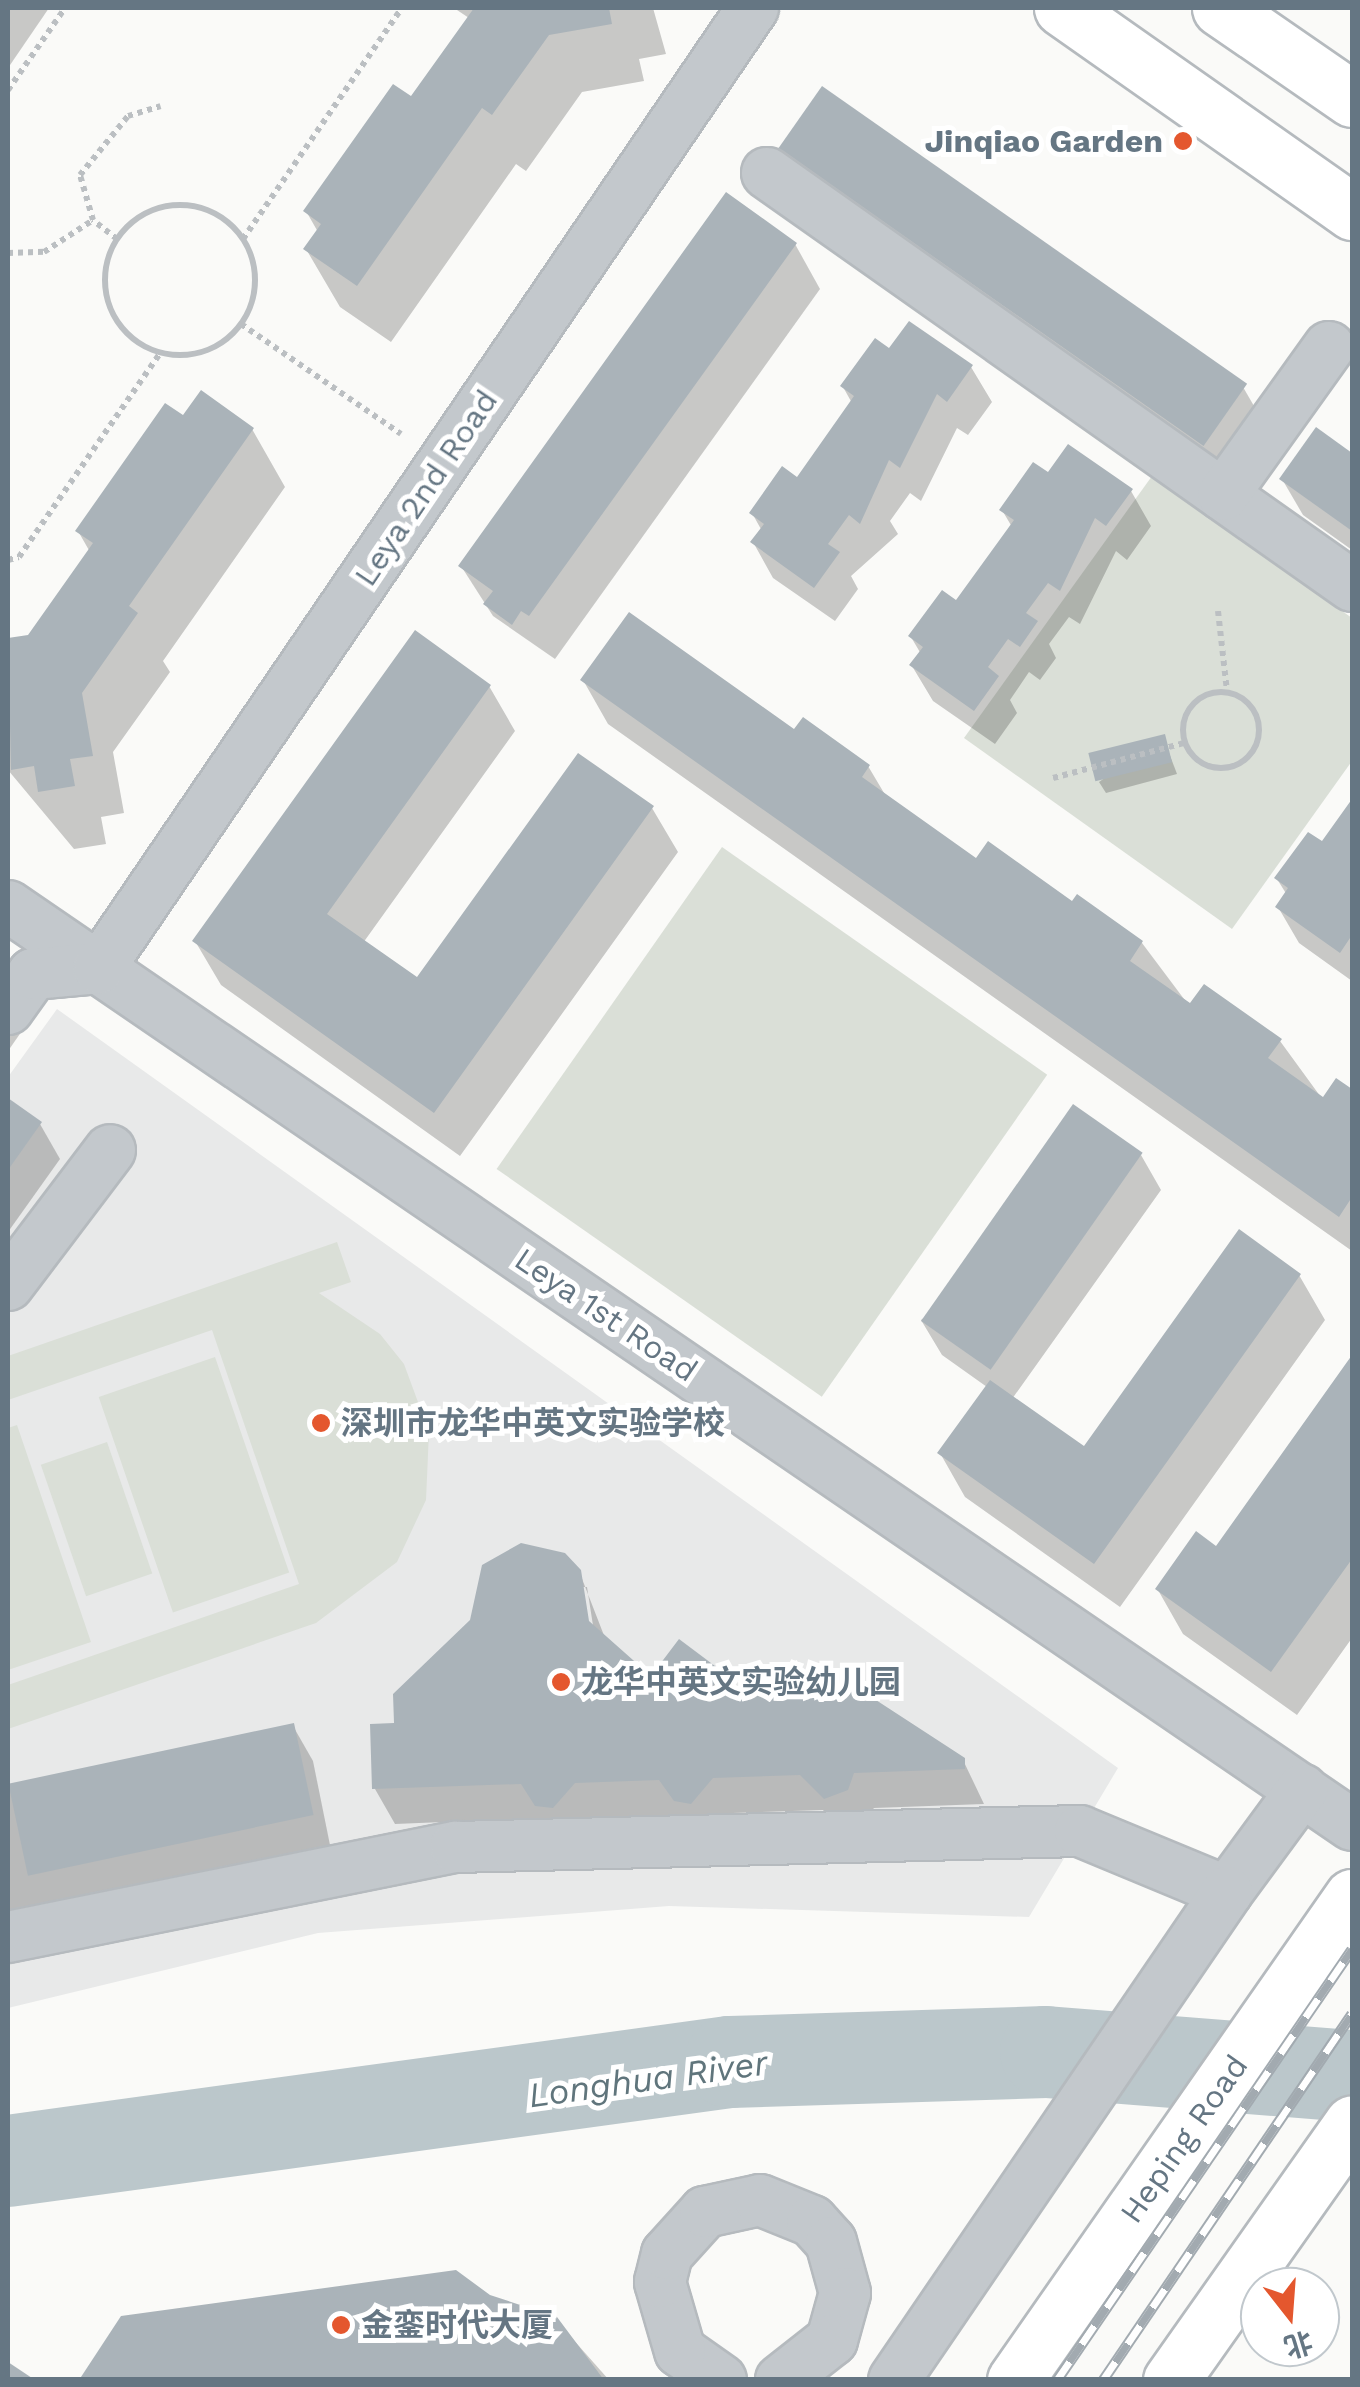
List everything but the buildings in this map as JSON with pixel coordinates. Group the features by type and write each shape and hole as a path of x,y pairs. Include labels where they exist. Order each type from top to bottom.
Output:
{"main road":[{"path":"1062,8 1352,212"},
{"path":"1220,8 1352,99"},
{"name":"Heping Road","path":"1016,2380 1352,1897"},
{"path":"1171,2380 1293,2212 1352,2123"}],"street":[{"name":"Leya 2nd Road","path":"99,968 753,8"},
{"path":"767,172 1352,586"},
{"path":"1223,495 1329,346"},
{"name":"Leya 1st Road","path":"8,906 1352,1825"},
{"path":"8,1009 33,974 99,968"},
{"path":"8,1285 110,1150"},
{"path":"842,2318 901,2369 1302,1790"},
{"path":"8,1937 456,1848 1080,1832 1228,1892"},
{"path":"722,2380 680,2351 660,2306 668,2254 705,2212 760,2200 812,2221 842,2268 842,2318 816,2360 781,2380"}],"path":[{"path":"8,90 65,8"},
{"path":"243,240 402,8"},
{"path":"118,239 94,220 80,175 128,116 161,106"},
{"path":"196,204 243,240 254,257 255,297 241,324 205,352 161,352 130,338 108,306 105,266 118,239 155,207 196,204"},
{"path":"8,254 44,252 94,220"},
{"path":"241,324 443,463"},
{"path":"8,560 19,557 161,352"},
{"path":"1184,743 1210,768 1248,758 1258,718 1227,692 1218,611"},
{"path":"1184,743 1189,707 1227,692"},
{"path":"1053,778 1184,743"}],"shaded area":[{"path":"1152,476 1352,618 1352,761 1232,929 964,738"},
{"path":"722,847 1047,1075 822,1397 497,1169"},
{"name":"深圳市龙华中英文实验学校","path":"57,1009 1118,1768 1029,1917 669,1906 318,1933 8,2008 8,1077"},
{"path":"337,1242 351,1282 319,1293 380,1334 404,1364 429,1432 426,1500 397,1562 316,1623 8,1729 8,1685 299,1584 212,1330 8,1400 8,1356"},
{"path":"215,1357 289,1573 173,1613 99,1397"},
{"path":"17,1425 91,1642 8,1670 8,1428"},
{"path":"107,1442 152,1573 86,1596 41,1465"}],"waterway":[{"name":"Longhua River","path":"8,2161 730,2062 1046,2052 1352,2076"}],"railway":[{"path":"1057,2380 1352,1949"},
{"path":"1103,2380 1352,2013"}],"place":[{"name":"Jinqiao Garden","path":"1183,141"},
{"name":"深圳市龙华中英文实验学校","path":"321,1423"},
{"name":"龙华中英文实验幼儿园","path":"561,1682"},
{"name":"金銮时代大厦","path":"341,2325"}]}
